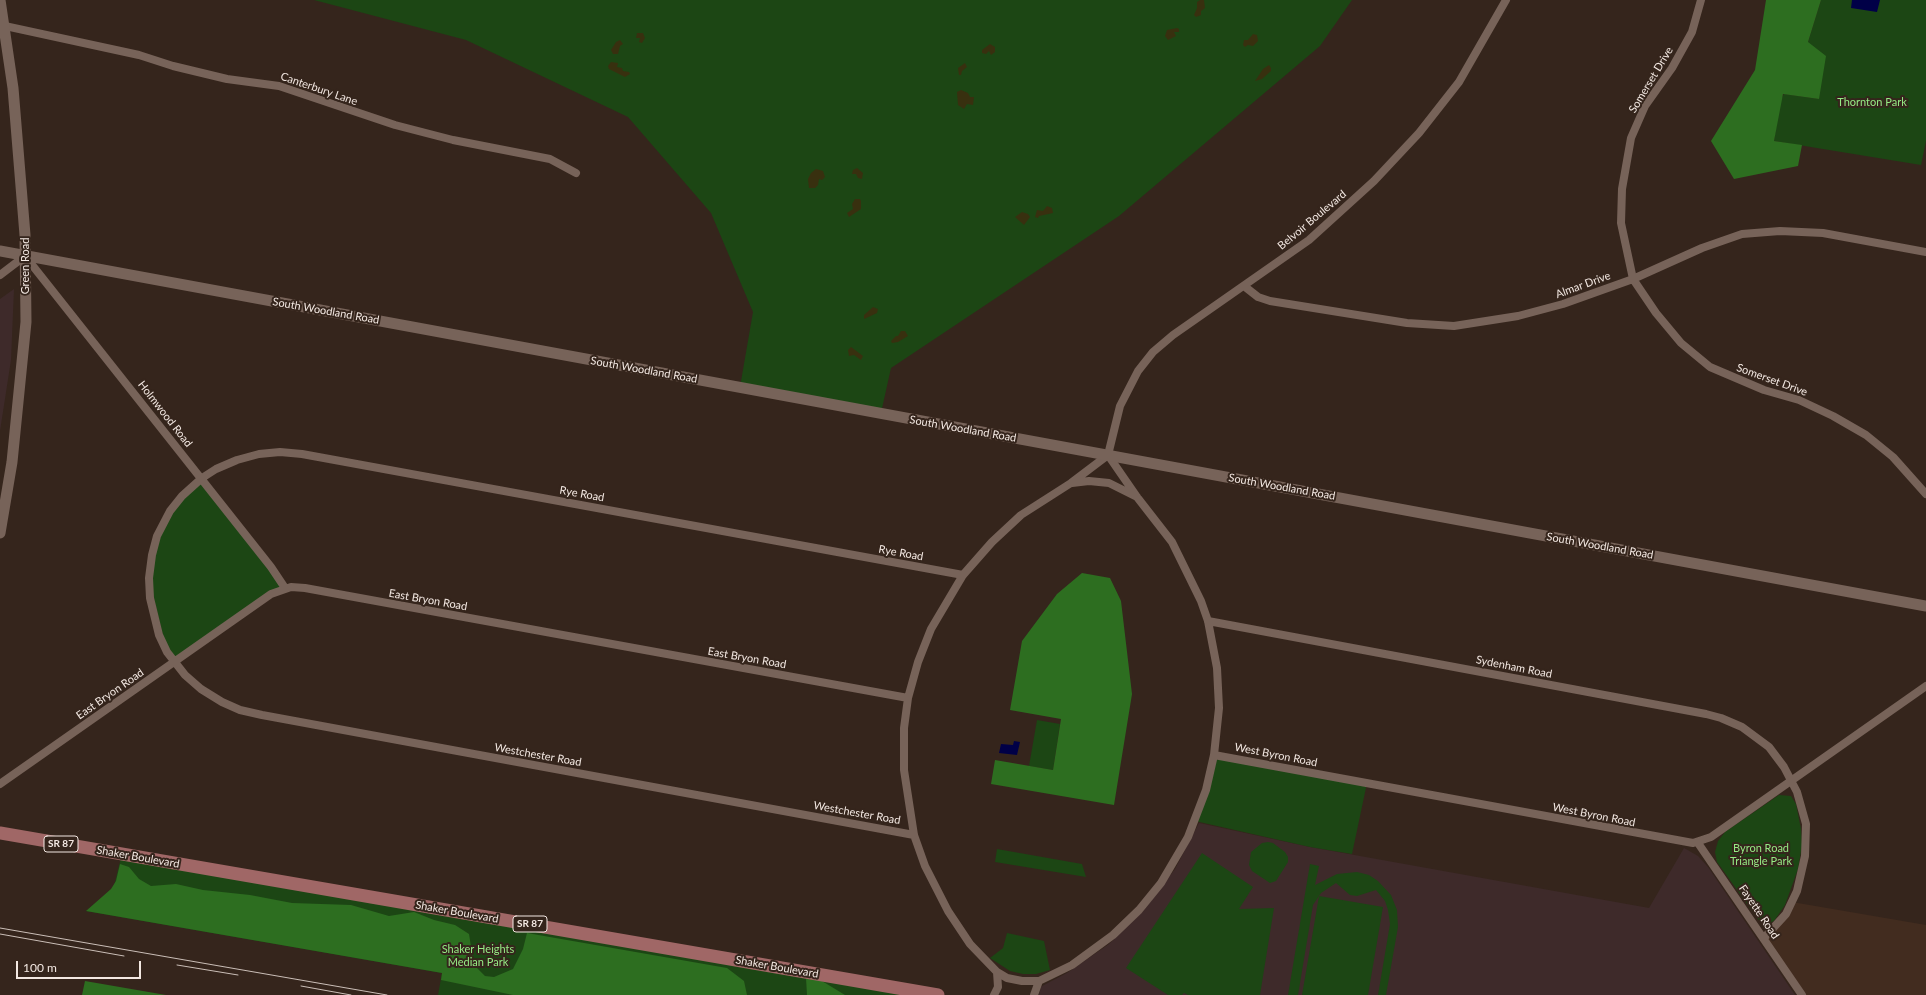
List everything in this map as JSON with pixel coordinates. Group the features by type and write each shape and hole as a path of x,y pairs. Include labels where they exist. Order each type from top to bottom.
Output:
{"main road":[{"name":"Shaker Boulevard","path":"0,833 938,995"}],"street":[{"name":"Green Road","path":"0,0 2,26 13,88 25,234 24,338 12,462 0,533"},
{"name":"Belvoir Boulevard","path":"1108,456 1120,406 1131,382 1145,361 1173,335 1308,240 1374,181 1419,133 1458,82 1506,0"},
{"name":"Somerset Drive","path":"1701,0 1692,32 1672,68 1645,106 1631,138 1622,189 1622,223 1633,278 1656,313 1676,337 1710,367 1764,390 1799,400 1833,416 1866,435 1893,457 1926,494"},
{"name":"Canterbury Lane","path":"2,26 139,55 173,66 227,79 279,86 395,126 453,140 550,159 576,173"},
{"name":"Almar Drive","path":"1244,286 1258,297 1270,301 1407,323 1454,326 1518,316 1563,304 1633,278 1702,248 1742,234 1780,232 1823,233 1926,252"},
{"name":"South Woodland Road","path":"0,251 1926,606"},
{"path":"0,275 25,256"},
{"name":"Holmwood Road","path":"25,256 272,567 285,588"},
{"name":"Rye Road","path":"174,662 162,643 148,588 149,568 156,541 165,519 182,496 202,478 226,464 246,456 270,452 292,452 963,575"},
{"path":"1108,456 1137,497 1172,542 1192,581 1208,621 1218,684 1218,726 1214,755 1206,790 1195,821 1180,853 1161,883 1139,910 1108,939 1072,965 1039,980 1016,980 997,972 970,944 948,911 924,866 914,835 904,770 904,728 908,698 918,662 931,629 963,575 992,542 1021,515 1071,483 1108,456"},
{"path":"1071,483 1089,481 1109,483 1137,497"},
{"name":"East Bryon Road","path":"0,784 272,594 285,588 305,588 908,698"},
{"name":"Sydenham Road","path":"1208,621 1721,718 1742,727 1761,740 1777,756 1792,779 1801,803 1806,824 1806,845 1803,868 1797,891 1789,908 1779,923 1764,938"},
{"name":"Westchester Road","path":"174,662 201,689 222,702 252,713 914,835"},
{"path":"1698,843 1711,837 1926,686"},
{"name":"West Byron Road","path":"1214,755 1676,842 1698,843"},
{"name":"Fayette Road","path":"1698,843 1802,995"},
{"path":"994,995 998,986 997,972"},
{"path":"1034,995 1039,980"}],"shaded area":[{"path":"1852,0 1880,0 1877,12 1851,8"},
{"path":"14,289 11,360 0,431 0,299"},
{"path":"1014,741 1020,742 1017,755 999,753 1001,744 1013,745"},
{"path":"1199,823 1310,847 1649,908 1684,848 1698,856 1708,867 1795,995 1039,995 1041,987 1067,973 1109,944 1144,910 1175,869"},
{"path":"1792,902 1926,925 1926,995 1802,995 1764,938"}],"green space":[{"path":"314,0 1352,0 1320,46 1119,216 891,368 881,413 740,387 753,312 711,213 628,117 466,40"},
{"path":"1766,0 1821,0 1808,42 1826,56 1819,99 1783,94 1774,141 1802,145 1798,166 1734,179 1711,141 1755,70"},
{"name":"Thornton Park","path":"1821,0 1926,0 1926,141 1921,165 1774,141 1780,101 1784,94 1819,99 1808,42"},
{"path":"202,478 285,588 174,662 167,652 149,578 165,519"},
{"path":"1082,573 1110,578 1121,601 1132,694 1114,805 991,784 995,760 1053,770 1061,719 1010,710 1022,641 1057,594"},
{"path":"1037,720 1060,724 1053,770 1029,766"},
{"path":"1214,755 1367,783 1352,854 1310,847 1195,821"},
{"name":"Byron Road Triangle Park","path":"1779,795 1791,796 1796,804 1801,829 1802,845 1798,869 1785,905 1774,921 1767,924 1760,922 1717,862 1715,852 1718,841 1725,832"},
{"path":"1262,843 1273,843 1285,852 1288,857 1288,862 1276,881 1270,883 1252,871 1249,865 1251,852"},
{"path":"997,849 1082,864 1086,877 995,862"},
{"path":"1202,853 1253,887 1239,909 1274,908 1260,995 1188,995 1184,993 1182,995 1168,995 1126,968"},
{"name":"Shaker Heights Median Park","path":"122,854 938,995 438,995 442,973 86,911 114,886"},
{"name":"Shaker Heights Median Park","path":"120,864 129,867 139,879 151,886 176,884 203,890 250,895 292,903 351,905 389,916 414,912 434,920 455,925 469,934 474,965 485,976 494,977 513,969 523,949 527,933 727,968 744,981 747,995 513,995 441,980 442,973 86,911 111,889 116,881"},
{"path":"1310,864 1319,866 1315,885 1337,874 1357,872 1369,875 1378,881 1391,895 1397,910 1398,927 1386,995 1378,995 1390,924 1385,901 1376,890 1357,896 1350,895 1336,883 1321,893 1313,905 1298,995 1288,995"},
{"path":"1319,896 1383,907 1368,995 1302,995"},
{"path":"1007,933 1044,941 1050,970 1036,974 1023,974 1010,971 990,958 1003,948"},
{"path":"806,978 822,981 845,995 807,995"},
{"path":"85,981 166,995 82,995"}],"sand":[{"path":"1204,0 1205,8 1201,11 1201,15 1196,17 1194,15 1197,8 1197,2"},
{"path":"1179,29 1179,32 1174,32 1176,36 1168,40 1165,36 1167,30"},
{"path":"637,33 643,33 645,38 642,43 639,42 640,38 636,38"},
{"path":"1253,34 1257,35 1258,41 1253,46 1248,45 1245,47 1243,45 1244,40 1248,40"},
{"path":"620,40 623,44 620,46 618,54 613,54 611,50 616,42"},
{"path":"990,44 995,47 995,52 991,55 989,51 986,54 982,53 982,50"},
{"path":"611,62 618,63 617,67 622,68 623,71 629,72 630,74 625,77 609,69 608,66"},
{"path":"965,63 967,67 962,71 961,75 959,75 958,68"},
{"path":"1269,65 1271,71 1262,79 1255,81 1263,69"},
{"path":"961,90 968,93 970,97 974,97 973,105 967,104 964,109 958,105 957,92"},
{"path":"857,168 863,173 862,179 858,178 856,174 852,174 853,170"},
{"path":"816,169 823,171 825,177 822,180 819,179 818,185 815,188 809,188 808,179 811,173"},
{"path":"855,199 860,199 861,209 849,217 847,213 853,209 852,204"},
{"path":"1047,206 1052,208 1053,213 1039,216 1038,218 1035,217 1037,210 1043,211"},
{"path":"1022,212 1028,214 1030,217 1024,225 1015,217"},
{"path":"873,307 878,309 877,313 864,319 864,315"},
{"path":"901,331 905,331 908,336 898,342 892,343 891,341 898,336"},
{"path":"851,347 863,356 861,360 854,355 849,356 848,350"}],"tram line":[{"path":"0,928 387,995"},
{"path":"0,934 124,956"},
{"path":"177,965 238,975"},
{"path":"301,986 351,995"}]}
